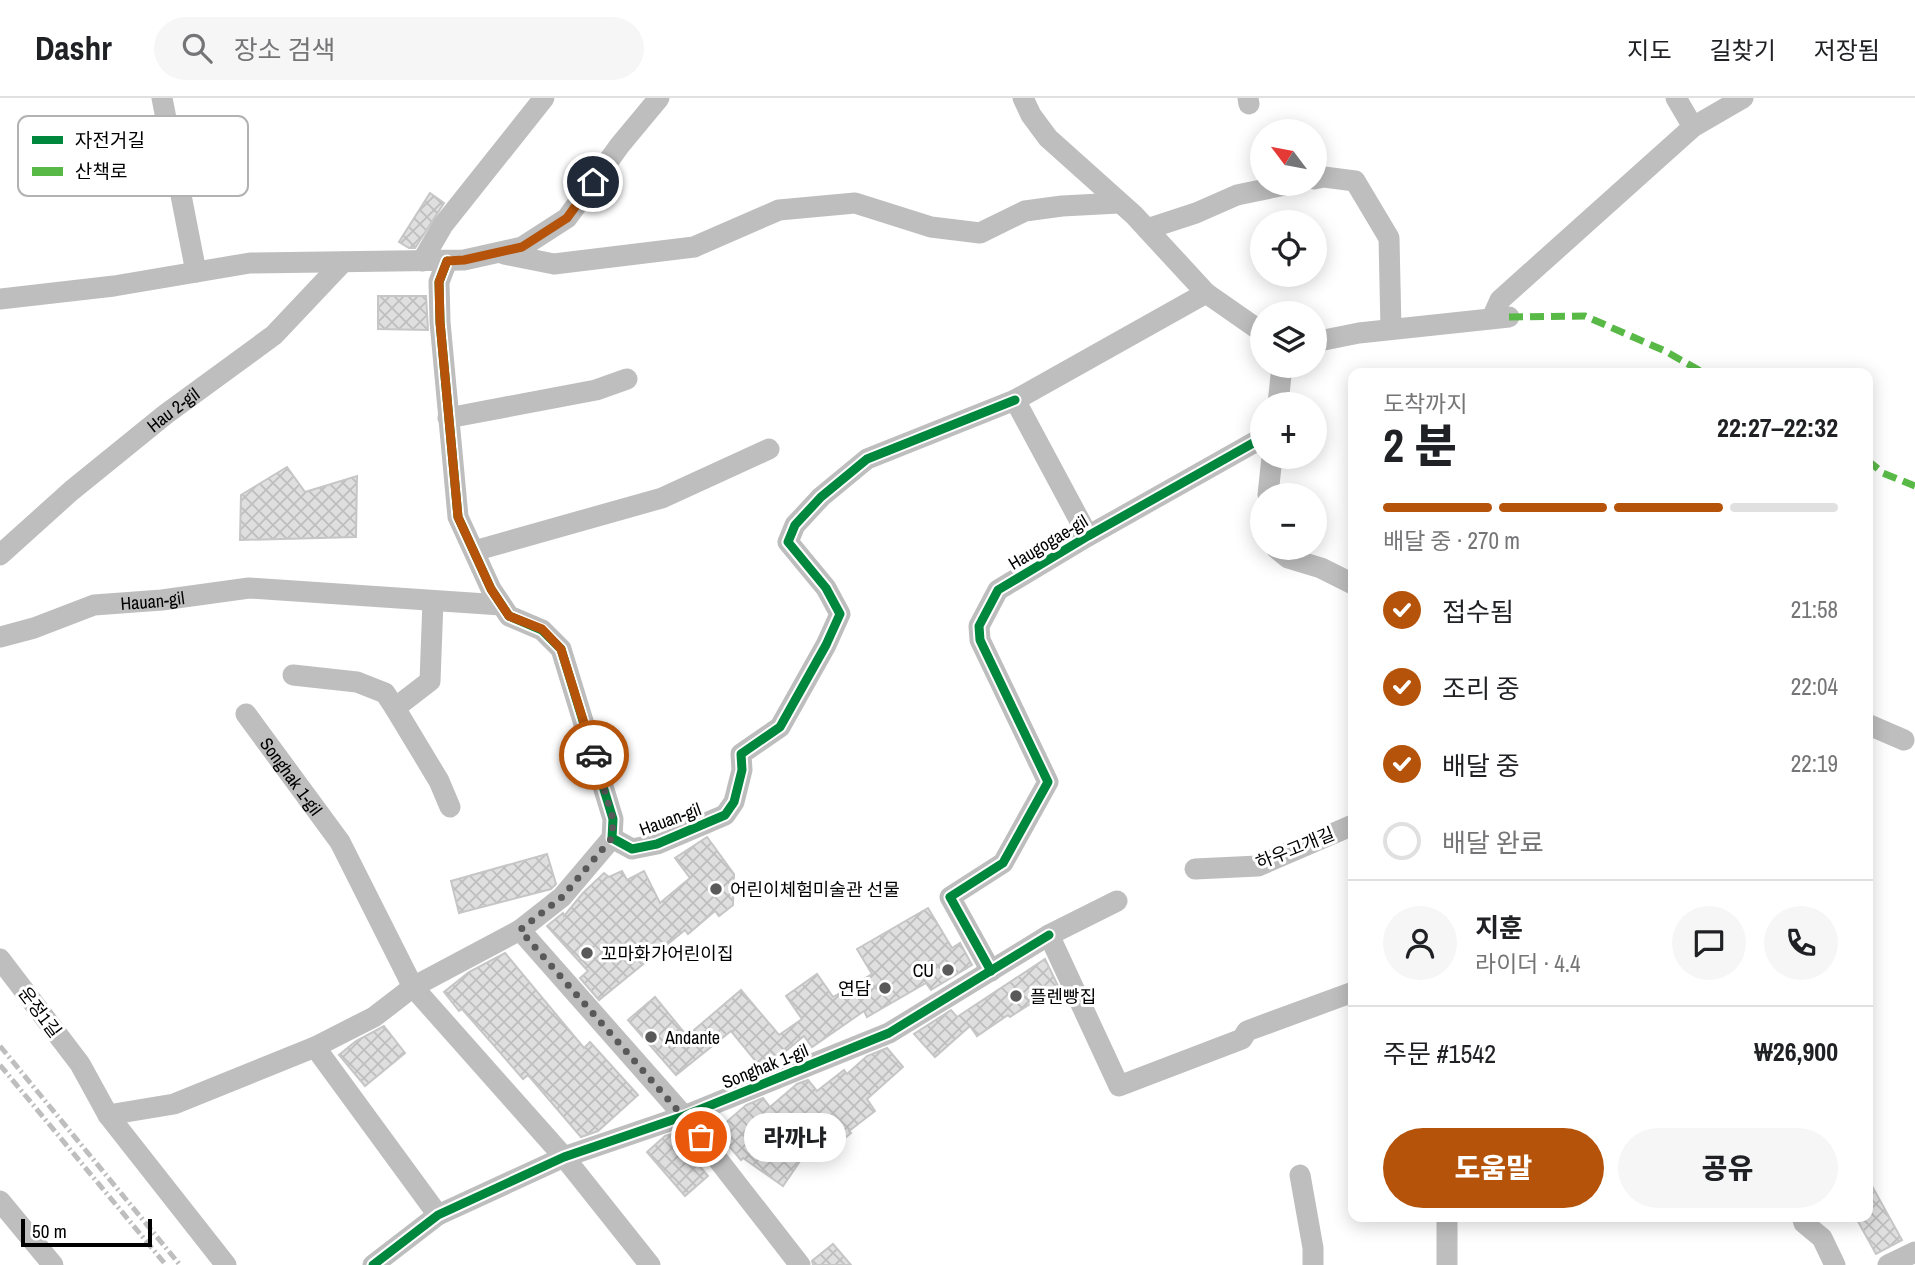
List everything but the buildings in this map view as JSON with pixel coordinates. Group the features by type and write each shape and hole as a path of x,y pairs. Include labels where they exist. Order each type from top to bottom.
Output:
{"street":[{"path":"162,98 166,116"},
{"path":"422,261 443,225 544,98"},
{"path":"0,299 114,286 250,263 447,261 464,260 522,247 567,218 620,145 659,98"},
{"path":"1023,98 1031,115 1048,138 1147,229 1206,293 1250,324"},
{"path":"1676,98 1693,127"},
{"path":"1327,340 1391,329 1501,317 1500,300 1693,127 1744,98"},
{"path":"1327,177 1355,181 1389,239 1391,329"},
{"path":"1147,229 1196,213 1237,194 1250,192"},
{"path":"181,196 196,272"},
{"path":"499,252 554,264 694,247 779,209 855,202 931,227 980,233 1025,211 1119,203"},
{"name":"Hauan-gil","path":"447,261 439,282 458,517 491,589 509,616 542,629 561,649 613,819 612,838 632,849 657,844 725,815 734,802 742,770 741,754 780,727 826,645 840,614 825,588 789,542 795,525 821,497 867,459 1015,400"},
{"name":"Hau 2-gil","path":"0,555 71,491 166,414 274,335 343,262"},
{"path":"1015,400 1206,293"},
{"path":"448,418 596,390 627,379"},
{"name":"Haugogae-gil","path":"1015,400 1088,536"},
{"name":"Haugogae-gil","path":"991,971 950,897 1003,863 1048,782 980,640 979,626 998,590 1250,445"},
{"path":"474,551 662,498 769,449"},
{"path":"1295,560 1321,568 1348,582"},
{"name":"Hauan-gil","path":"0,637 34,628 94,605 162,600 249,588 502,605"},
{"path":"395,708 430,681 433,601"},
{"path":"293,676 357,682 385,693 439,781 450,807"},
{"name":"Songhak 1-gil","path":"246,715 340,842 413,987 564,1157 650,1265"},
{"path":"1873,727 1904,740"},
{"name":"하우고개길","path":"1195,869 1258,866 1348,827"},
{"path":"226,1265 108,1115 174,1104 315,1047 374,1017 413,987 520,930 562,897 612,838"},
{"name":"Songhak 1-gil","path":"373,1265 439,1215 564,1157 684,1115 889,1033 1049,935 1117,901"},
{"path":"520,930 684,1115 800,1265"},
{"path":"1049,935 1119,1086 1242,1039 1247,1031 1348,994"},
{"name":"운정1길","path":"0,959 80,1064 108,1115"},
{"path":"315,1047 439,1215"},
{"path":"1300,1175 1312,1248 1312,1265"},
{"path":"0,1201 53,1265"},
{"path":"1447,1222 1447,1265"},
{"path":"1804,1222 1822,1238 1835,1265"},
{"path":"1888,1265 1915,1252"}],"railway":[{"path":"0,1046 180,1265"},
{"path":"0,1065 166,1265"}],"marked path":[{"path":"1509,317 1585,316 1665,351 1695,368"},
{"path":"1873,465 1883,473 1915,486"}],"cycle path":[{"path":"447,261 439,282 440,322 458,517 491,589 509,616 542,630 561,649 613,819 612,838 632,849 657,844 725,815 734,802 742,770 741,754 780,727 826,645 840,614 826,588 788,542 795,525 821,497 867,459 1015,400"},
{"path":"991,971 950,897 1003,863 1048,782 980,640 979,626 998,590 1250,445"},
{"path":"373,1265 438,1215 564,1157 684,1116 889,1033 1049,935"}],"way so far":[{"path":"594,755 613,819 612,838 562,897 520,930 701,1137"}],"place":[{"name":"어린이체험미술관 선물","path":"716,889"},
{"name":"꼬마화가어린이집","path":"587,953"},
{"name":"CU","path":"948,970"},
{"name":"연담","path":"885,988"},
{"name":"플렌빵집","path":"1016,996"},
{"name":"Andante","path":"651,1037"},
{"name":"라까냐","path":"701,1137"}],"route":[{"path":"593,182 567,218 522,247 464,260 447,261 439,282 440,322 458,517 491,589 509,616 542,629 561,649 594,755"}]}
